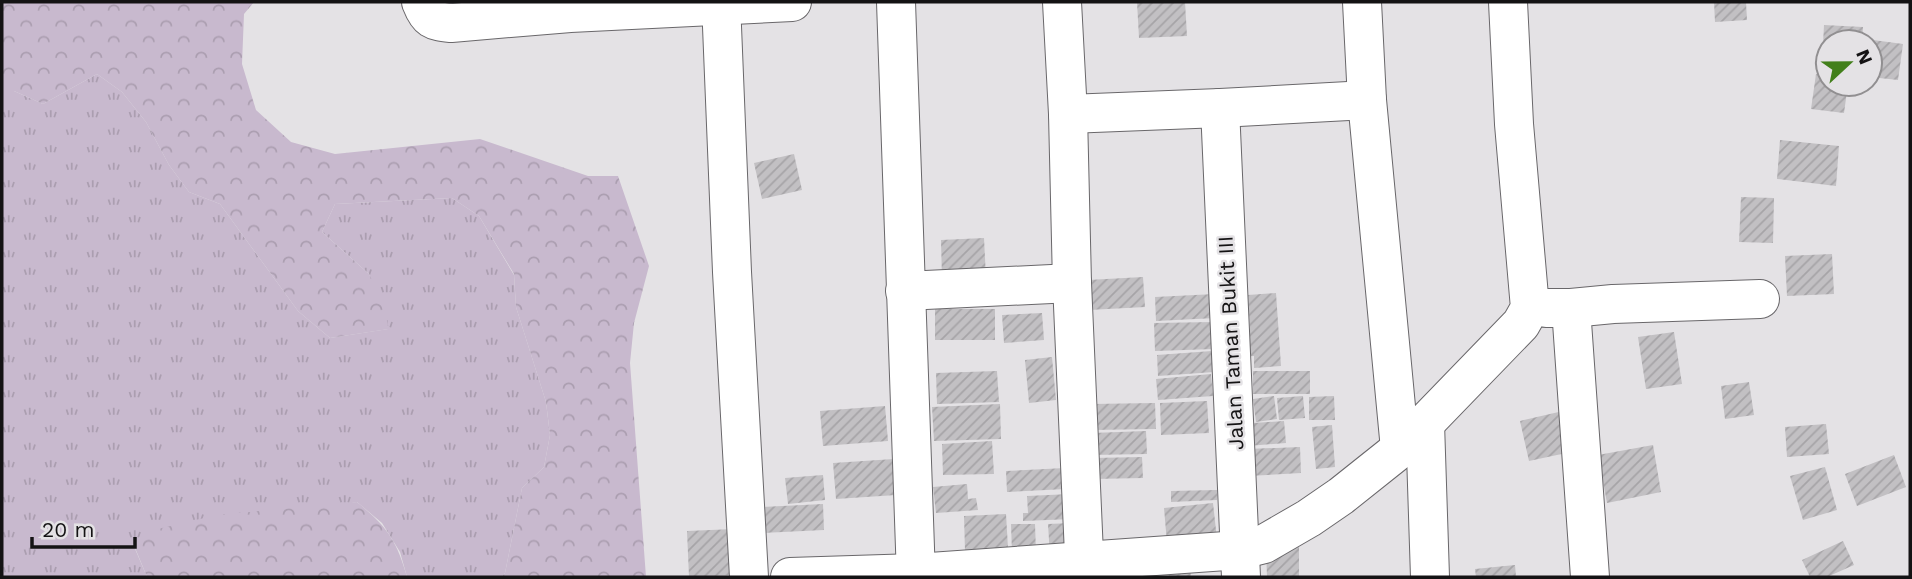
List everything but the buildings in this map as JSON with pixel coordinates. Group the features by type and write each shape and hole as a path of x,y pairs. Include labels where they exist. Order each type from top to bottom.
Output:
{"street":[{"path":"421,2 426,15 435,21 451,23 570,7 792,2"},
{"path":"896,2 916,575"},
{"path":"1062,2 1085,569"},
{"path":"1362,2 1367,100 1430,577"},
{"path":"790,577 1241,564 1264,544 1310,518 1341,496 1413,436 1521,324 1530,308 1514,124 1508,2"},
{"path":"721,4 749,577"},
{"path":"1068,114 1367,100"},
{"name":"Jalan Taman Bukit III","path":"1220,108 1241,564"},
{"path":"905,291 1072,283"},
{"path":"1530,308 1571,309 1614,304 1760,299"},
{"path":"1571,309 1590,577"}],"green space":[{"path":"2,2 254,2 244,14 242,64 256,110 291,142 335,154 480,139 588,176 618,176 649,266 634,323 630,363 646,577 501,577 505,573 522,488 544,467 550,435 546,402 516,307 514,274 479,216 452,198 335,204 322,232 369,274 382,300 389,329 330,338 298,311 220,204 189,192 169,165 146,122 122,92 97,74 43,104 14,91 2,91"},
{"path":"97,74 122,92 146,122 169,165 189,192 220,204 298,311 330,338 388,329 369,274 322,232 335,204 452,198 479,216 514,275 516,307 546,402 550,435 544,467 522,488 505,573 501,577 407,577 400,552 382,523 357,502 133,544 147,577 2,577 2,91 14,91 43,104"},
{"path":"357,502 389,535 399,553 407,577 147,577 133,543 145,532 217,515"}]}
